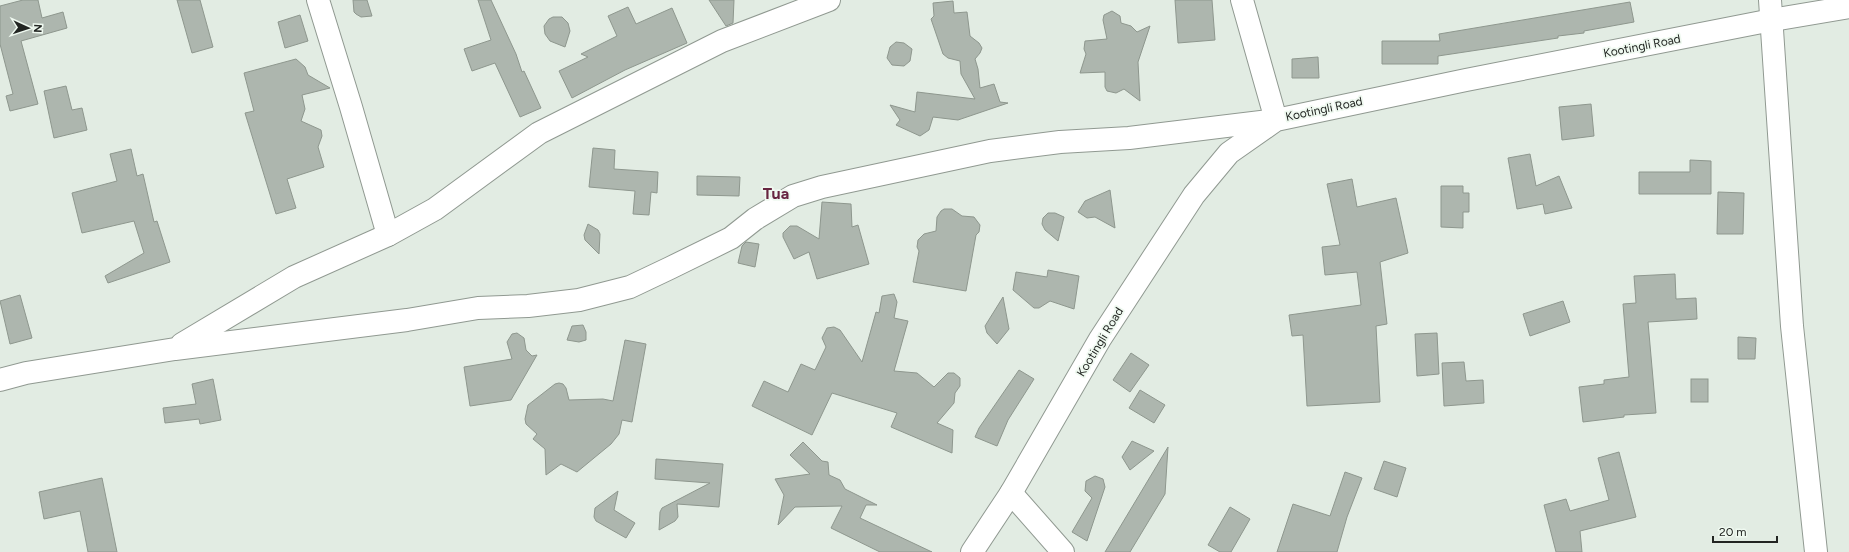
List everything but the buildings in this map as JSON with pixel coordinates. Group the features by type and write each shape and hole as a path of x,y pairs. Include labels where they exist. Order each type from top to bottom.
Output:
{"street":[{"path":"318,0 388,235"},
{"path":"175,349 294,277 388,235 435,209 539,133 722,41 828,0"},
{"path":"0,380 26,373 175,349 407,320 478,308 528,306 579,300 630,287 663,272 731,238 755,219 793,196 822,187 990,151 1060,142 1129,138 1276,120 1242,0"},
{"name":"Kootingli Road","path":"972,552 1011,493 1100,338 1194,195 1230,153 1276,120 1466,80 1771,10 1849,7"},
{"path":"1771,10 1792,326 1816,552"},
{"path":"1011,493 1063,552"}],"district":[{"name":"Tua","path":"776,193"}]}
